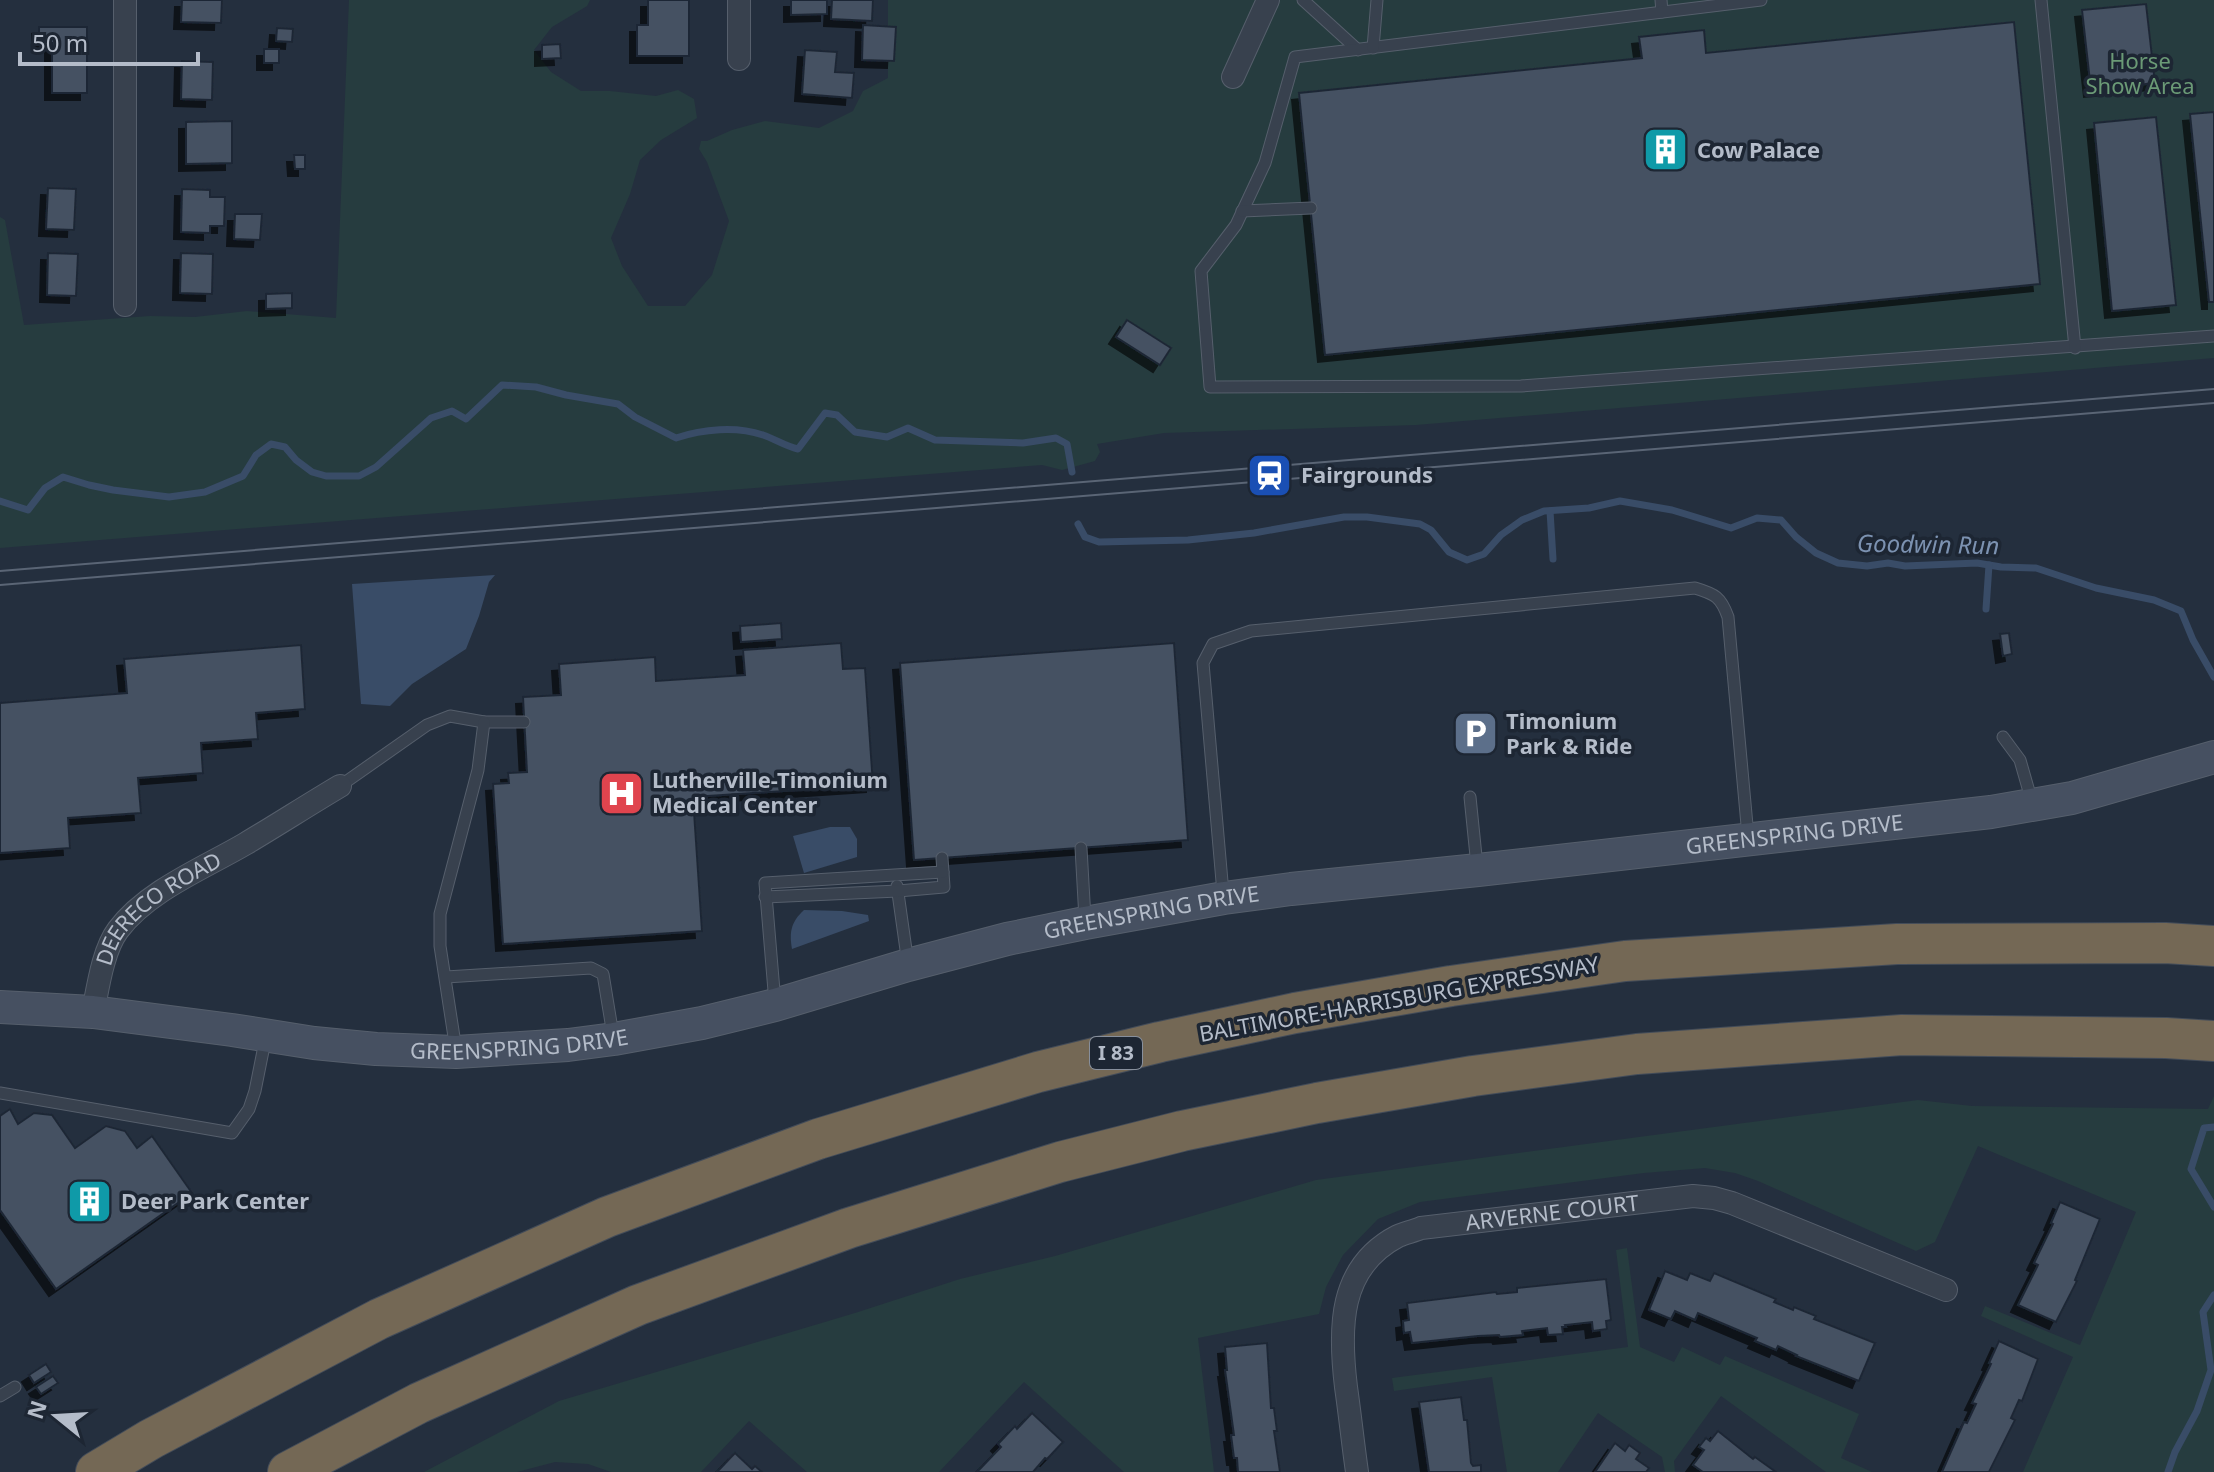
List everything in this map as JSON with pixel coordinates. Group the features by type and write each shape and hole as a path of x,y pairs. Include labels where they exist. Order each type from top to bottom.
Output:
{"highway":[{"name":"BALTIMORE-HARRISBURG EXPRESSWAY","path":"96,1472 151,1439 379,1319 607,1217 818,1139 1038,1072 1145,1045 1310,1010 1625,961 1897,944 2165,943 2214,946"},
{"path":"288,1472 419,1403 638,1305 849,1228 1060,1162 1182,1131 1317,1103 1473,1076 1637,1054 1902,1035 2214,1041"}],"main road":[{"name":"GREENSPRING DRIVE","path":"93,1012 376,1049 456,1052 513,1050 614,1039 702,1023 775,1005 1007,939 1224,898 1952,818 2072,798 2214,757"},
{"path":"0,1007 93,1012"}],"street":[{"path":"125,0 125,305"},
{"path":"739,0 739,59"},
{"path":"1233,77 1268,0"},
{"name":"DEERECO ROAD","path":"93,1012 104,964 117,932 136,911 166,889 340,786"},
{"name":"ARVERNE COURT","path":"1357,1472 1343,1362 1342,1323 1347,1296 1358,1272 1375,1253 1397,1237 1421,1228 1693,1196 1714,1198 1946,1290"}],"lane":[{"path":"1303,0 1358,50"},
{"path":"1373,48 1377,0"},
{"path":"1761,0 1662,6 1295,57 1265,163 1236,225 1201,271 1210,387 1521,386 2214,336"},
{"path":"2041,0 2075,348"},
{"path":"1242,211 1311,208"},
{"path":"1224,898 1203,663 1213,644 1251,631 1695,588 1710,592 1723,601 1728,617 1749,840"},
{"path":"340,786 427,725 450,716 484,722 524,722"},
{"path":"456,1052 440,946 440,914 478,770 484,722"},
{"path":"2003,737 2020,760 2033,806"},
{"path":"1470,797 1478,870"},
{"path":"1081,848 1085,923"},
{"path":"765,897 944,887 942,858"},
{"path":"775,1005 765,883 943,872"},
{"path":"895,875 908,965"},
{"path":"446,977 591,968 603,974 614,1039"},
{"path":"0,1093 232,1133 249,1109 266,1035"},
{"path":"0,1396 15,1387"}],"green space":[{"name":"Horse Show Area","path":"349,0 590,0 587,6 552,27 534,50 551,72 581,91 656,96 678,90 694,99 697,118 661,140 640,160 630,194 611,238 622,266 648,306 685,306 712,275 729,221 699,149 701,141 765,121 819,128 853,111 863,91 888,78 888,0 2214,0 2214,358 1416,425 1164,433 1097,444 1100,452 1095,461 1062,470 1042,465 0,548 0,217 5,220 24,325 150,316 195,317 247,311 336,318"},
{"path":"2214,1096 2214,1472 2023,1472 2073,1357 1981,1316 1985,1306 2080,1345 2136,1212 1978,1146 1935,1242 1916,1251 1758,1181 1705,1168 1420,1202 1378,1219 1343,1255 1326,1287 1319,1314 1198,1338 1214,1472 1124,1472 1024,1382 939,1472 807,1472 749,1421 701,1472 611,1472 588,1464 555,1462 517,1472 424,1472 559,1401 960,1279 1055,1256 1316,1180 1918,1100 1972,1106 2208,1109"},
{"path":"1627,1248 1640,1347 1674,1362 1682,1347 1720,1365 1725,1356 1859,1414 1841,1458 1872,1472 1826,1472 1721,1396 1674,1461 1675,1472 1665,1472 1662,1457 1598,1413 1558,1472 1507,1472 1492,1377 1394,1391 1392,1378 1628,1347 1616,1250"}],"water":[{"path":"495,575 489,582 466,649 412,684 390,706 361,704 352,584"},
{"path":"830,827 850,827 857,839 857,857 804,873 793,836"},
{"path":"804,910 868,915 869,921 792,949 792,928"}],"building":[{"path":"182,0 222,0 221,23 181,22"},
{"path":"648,0 689,0 689,56 637,56 637,25 648,25"},
{"path":"791,0 827,0 827,14 791,15"},
{"path":"832,0 873,0 872,21 831,19"},
{"path":"2146,4 2155,83 2091,90 2082,10"},
{"name":"Cow Palace","path":"2014,22 2040,284 1325,355 1299,93 1642,58 1639,37 1704,30 1706,53"},
{"path":"863,25 896,27 894,61 862,60"},
{"path":"39,27 87,27 87,93 52,93 52,43 39,43"},
{"path":"277,28 293,29 292,42 276,41"},
{"path":"560,44 561,58 542,59 542,45"},
{"path":"264,49 279,49 279,63 264,63"},
{"path":"805,50 837,52 835,72 854,73 852,98 802,94"},
{"path":"182,61 213,62 212,100 181,99"},
{"path":"2214,112 2214,302 2209,302 2190,114"},
{"path":"2156,117 2176,305 2112,311 2094,123"},
{"path":"232,121 232,163 186,164 186,122"},
{"path":"294,155 305,155 305,169 295,169"},
{"path":"48,188 76,189 74,230 46,229"},
{"path":"182,189 210,190 210,197 225,197 224,226 210,226 210,233 181,232"},
{"path":"235,214 262,214 260,240 234,239"},
{"path":"48,253 78,254 76,296 47,295"},
{"path":"181,253 213,254 212,294 180,293"},
{"path":"292,293 292,308 266,309 266,294"},
{"path":"1127,320 1171,348 1160,365 1116,337"},
{"path":"781,623 782,639 741,642 740,626"},
{"path":"2009,633 2012,654 2003,656 2000,634"},
{"name":"Lutherville-Timonium Medical Center","path":"841,643 843,669 865,668 873,785 693,797 702,931 503,944 493,784 509,783 508,773 527,772 523,697 561,695 559,664 655,657 656,681 745,675 743,650"},
{"path":"1174,643 1188,840 914,860 900,663"},
{"path":"301,645 305,709 256,713 258,739 201,743 203,773 138,778 141,813 68,818 70,848 0,853 0,703 127,693 124,659"},
{"name":"Deer Park Center","path":"10,1109 18,1124 34,1113 52,1115 75,1148 106,1126 125,1131 137,1148 152,1136 192,1193 56,1289 0,1210 0,1116"},
{"path":"2060,1202 2100,1219 2077,1281 2056,1322 2018,1305 2038,1265 2034,1263"},
{"path":"1665,1271 1687,1280 1690,1273 1710,1281 1714,1273 1776,1299 1774,1302 1793,1310 1794,1307 1816,1316 1814,1319 1875,1343 1859,1381 1778,1346 1776,1350 1755,1341 1757,1338 1698,1313 1695,1320 1675,1311 1671,1319 1649,1310"},
{"path":"1606,1279 1611,1320 1606,1321 1607,1329 1593,1331 1592,1322 1565,1325 1562,1327 1563,1334 1548,1335 1547,1328 1522,1331 1523,1335 1412,1343 1410,1332 1404,1333 1403,1321 1409,1320 1407,1303"},
{"path":"1999,1341 2038,1359 2022,1401 2019,1400 2011,1418 2015,1420 1989,1472 1942,1472 1964,1422 1967,1423 1976,1404 1972,1403"},
{"path":"1267,1343 1271,1408 1274,1408 1280,1472 1238,1472 1231,1435 1234,1435 1225,1347"},
{"path":"46,1364 51,1372 34,1383 29,1375"},
{"path":"53,1376 58,1383 41,1394 36,1387"},
{"path":"1461,1397 1464,1420 1467,1420 1471,1463 1473,1466 1481,1465 1481,1472 1429,1472 1419,1402"},
{"path":"1032,1413 1063,1442 1033,1472 977,1472 1001,1447 998,1444"},
{"path":"1718,1431 1753,1459 1755,1457 1776,1472 1703,1472 1693,1465 1704,1450 1699,1447 1706,1438 1710,1441"},
{"path":"1615,1443 1625,1451 1629,1445 1640,1453 1636,1459 1649,1468 1646,1472 1595,1472"},
{"path":"735,1453 752,1469 755,1466 762,1472 717,1472"}],"waterway":[{"name":"Goodwin Run","path":"0,501 28,510 45,488 63,477 113,490 169,497 205,492 243,476 256,455 271,444 285,447 312,472 326,476 359,476 376,467 431,418 452,411 466,419 502,385 536,387 618,404 635,417 676,438 697,432 742,430 798,449 825,413 837,415 855,432 887,437 908,428 935,440 1023,443 1056,438 1067,444 1072,472"},
{"name":"Goodwin Run","path":"1078,524 1085,537 1099,542 1188,540 1254,533 1344,517 1367,517 1420,524 1431,530 1449,552 1467,560 1484,554 1501,535 1522,520 1544,511 1589,508 1620,501 1672,510 1731,528 1757,518 1781,520 1816,553 1838,563 1867,566 1888,563 1905,566 1977,563 2036,568 2096,588 2154,600 2181,611 2214,677"},
{"path":"1550,511 1553,559"},
{"path":"1986,609 1989,565"},
{"path":"2214,1127 2204,1128 2191,1169 2214,1207"},
{"path":"2168,1472 2197,1411 2211,1370 2203,1312 2214,1295"}],"tram line":[{"path":"0,571 2214,389"},
{"path":"0,585 2214,403"}],"place":[{"name":"Cow Palace","path":"1666,150"},
{"name":"Fairgrounds","path":"1270,475"},
{"name":"Timonium Park & Ride","path":"1475,734"},
{"name":"Lutherville-Timonium Medical Center","path":"621,793"},
{"name":"Deer Park Center","path":"90,1201"}]}
